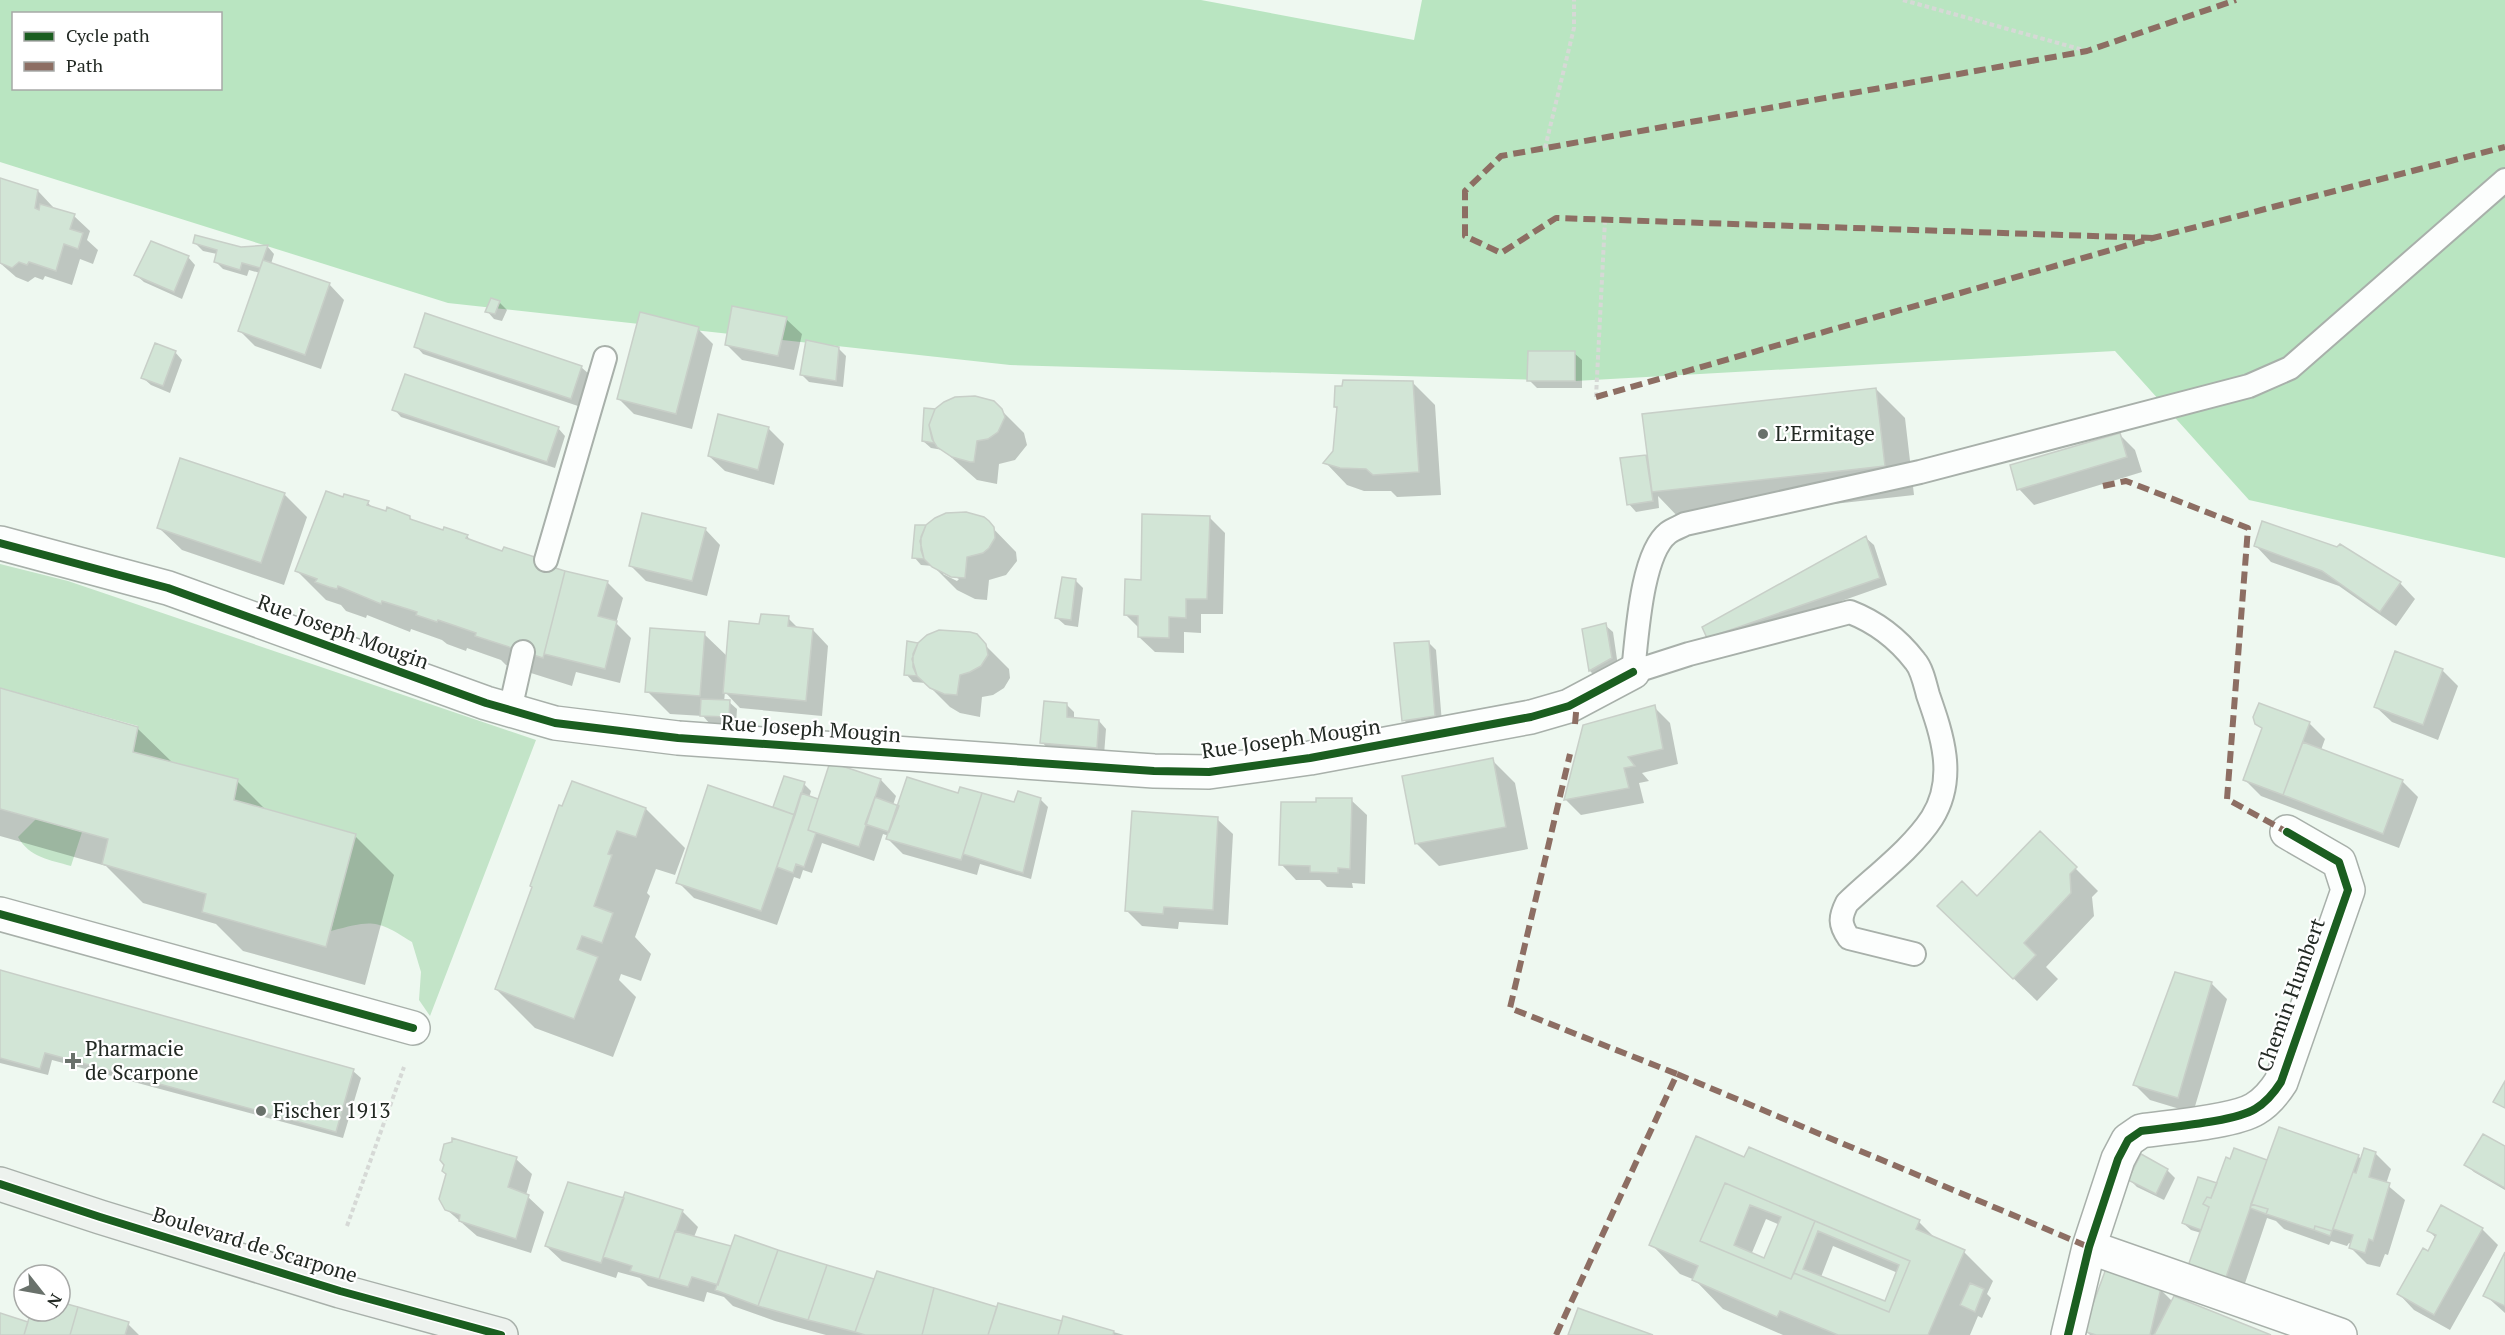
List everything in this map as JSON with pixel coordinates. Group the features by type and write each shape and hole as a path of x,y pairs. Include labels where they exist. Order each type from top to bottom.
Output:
{"main road":[{"name":"Boulevard de Scarpone","path":"0,1184 317,1284 434,1326 501,1335"}],"street":[{"name":"Rue Joseph Mougin","path":"0,543 168,588 510,710 555,723 678,738 1154,771 1209,772 1310,758 1531,717 1569,706 1633,672"},
{"name":"Chemin Humbert","path":"2068,1335 2089,1246 2118,1159 2128,1140 2141,1131 2237,1116 2254,1110 2271,1097 2281,1082 2348,890 2339,862 2287,832"},
{"path":"0,914 410,1043"},
{"path":"2089,1246 2340,1335"}],"lane":[{"path":"1914,954 1849,938 1841,927 1841,916 1848,903 1912,841 1932,818 1942,797 1947,770 1943,737 1917,663 1890,634 1866,618 1850,612 1698,652 1633,672 1643,585 1654,553 1667,533 1685,524 1920,472 2249,386 2274,376 2290,368 2505,180"},
{"path":"546,561 605,358"},
{"path":"510,710 523,652"}],"path":[{"path":"1545,148 1574,28 1574,0"},
{"path":"1903,0 2087,51"},
{"path":"1596,397 1605,220"},
{"path":"347,1226 410,1043"}],"green space":[{"path":"0,0 1201,0 1414,40 1422,0 2505,0 2505,558 2249,500 2115,351 1575,381 1010,365 448,303 0,162"},
{"path":"0,564 68,581 536,740 430,1016 419,1000 421,972 412,942 390,929 373,924 356,925 331,931 355,834 234,800 238,779 133,752 138,726 0,688"},
{"path":"36,819 82,832 71,866 41,857 23,844 18,837"}],"building":[{"path":"0,178 38,190 35,208 39,210 40,204 75,214 70,229 83,233 78,249 64,244 56,271 29,262 27,265 19,262 12,268 0,263"},
{"path":"195,235 241,247 268,245 260,268 242,263 240,270 214,262 217,250 193,243"},
{"path":"151,241 189,256 174,292 134,275"},
{"path":"263,260 330,283 305,355 238,331"},
{"path":"491,298 500,301 495,314 485,312"},
{"path":"732,306 787,317 778,356 725,345"},
{"path":"640,312 699,327 676,414 617,399"},
{"path":"425,313 582,366 571,399 414,347"},
{"path":"806,340 839,347 836,381 800,375"},
{"path":"155,343 176,351 163,386 141,378"},
{"path":"1528,351 1575,351 1575,381 1527,381"},
{"path":"405,374 559,427 547,462 392,410"},
{"path":"1343,380 1413,381 1419,472 1373,475 1366,469 1340,468 1323,463 1333,451 1337,407 1334,407 1335,386 1342,386"},
{"name":"L’Ermitage","path":"1876,388 1885,466 1652,492 1642,414"},
{"path":"975,396 994,401 1002,409 1005,417 998,432 988,439 977,441 974,462 970,462 952,457 937,447 932,439 929,425 935,409 944,402 955,397"},
{"path":"924,408 935,409 929,425 934,443 922,441"},
{"path":"718,414 769,427 758,470 708,456"},
{"path":"2120,433 2127,457 2017,490 2010,465"},
{"path":"1646,455 1653,501 1627,505 1620,458"},
{"path":"180,458 285,493 261,563 157,528"},
{"path":"326,491 343,497 344,494 369,501 367,505 386,511 387,507 410,516 410,519 443,530 444,527 468,535 466,538 502,551 504,547 550,562 549,566 565,571 543,658 475,636 476,633 438,620 437,622 416,615 417,612 382,601 381,604 338,586 337,589 329,587 315,582 317,579 295,571"},
{"path":"966,512 984,517 989,521 994,527 995,538 983,553 967,557 965,578 951,577 932,567 924,559 921,537 926,525 935,518 946,513"},
{"path":"642,513 706,528 692,581 629,566"},
{"path":"1142,514 1210,516 1207,599 1186,599 1186,618 1169,617 1169,638 1138,637 1138,616 1124,615 1125,579 1141,580"},
{"path":"2262,521 2337,547 2340,544 2401,582 2380,612 2322,571 2254,546"},
{"path":"915,525 926,525 920,541 924,559 912,558"},
{"path":"1866,536 1880,578 1707,638 1702,627"},
{"path":"565,571 608,581 598,616 617,621 605,669 544,654"},
{"path":"1062,577 1076,579 1071,620 1055,618"},
{"path":"761,614 789,616 788,626 813,629 806,701 723,693 729,621 759,624"},
{"path":"1606,623 1612,658 1589,671 1582,629"},
{"path":"650,628 705,632 700,696 645,692"},
{"path":"939,630 977,634 986,644 988,655 981,666 960,675 957,695 944,694 930,688 917,676 913,667 913,654 918,643 927,635"},
{"path":"907,641 918,643 912,659 917,676 904,675"},
{"path":"1429,641 1435,716 1402,721 1394,643"},
{"path":"2395,651 2443,669 2423,725 2374,707"},
{"path":"0,688 138,727 133,752 238,779 234,800 356,834 326,947 202,912 206,894 102,864 108,839 0,809"},
{"path":"701,699 730,700 729,717 700,716"},
{"path":"1044,701 1067,703 1067,717 1099,720 1097,748 1040,743"},
{"path":"2259,703 2310,722 2283,795 2243,780 2262,728 2255,724 2253,717"},
{"path":"1655,705 1663,749 1628,757 1635,766 1624,768 1629,788 1564,800 1583,725"},
{"path":"2303,742 2403,780 2383,834 2283,795"},
{"path":"1493,758 1506,827 1415,844 1402,776"},
{"path":"830,762 881,779 859,847 808,830"},
{"path":"784,776 805,782 795,815 773,807"},
{"path":"907,777 958,793 960,787 982,793 961,860 886,839"},
{"path":"572,781 646,808 636,837 617,831 608,854 612,855 594,906 613,913 602,943 582,936 577,949 598,957 574,1019 495,989 559,805 562,806"},
{"path":"708,785 795,815 761,911 676,883"},
{"path":"1018,791 1041,798 1023,873 963,854 982,793 1014,802"},
{"path":"801,793 818,799 808,830 816,833 804,867 796,864 793,873 777,867"},
{"path":"875,797 899,806 889,832 865,824"},
{"path":"1316,798 1352,798 1350,869 1338,868 1338,873 1310,872 1310,866 1279,865 1281,802 1316,802"},
{"path":"1132,811 1218,817 1213,910 1164,907 1163,914 1125,911"},
{"path":"2040,831 2077,867 2070,874 2071,893 2024,943 2036,955 2013,979 1937,906 1962,881 1977,896"},
{"path":"0,970 354,1069 336,1132 45,1053 40,1069 0,1058"},
{"path":"2175,972 2212,982 2178,1098 2133,1085"},
{"path":"2505,1081 2505,1108 2493,1102"},
{"path":"2279,1127 2359,1155 2332,1231 2315,1226 2314,1230 2266,1214 2268,1209 2251,1204"},
{"path":"2483,1134 2505,1146 2505,1188 2464,1165"},
{"path":"1696,1136 1744,1157 1749,1147 1920,1220 1916,1229 1965,1250 1928,1335 1838,1335 1780,1311 1777,1317 1692,1280 1698,1266 1649,1245","holes":["1725,1183 1910,1261 1889,1312 1794,1273 1791,1279 1700,1241"]},
{"path":"452,1138 517,1157 508,1187 529,1195 516,1239 459,1221 460,1215 445,1210 439,1199 446,1174 442,1171 444,1165 440,1160 444,1144 452,1142"},
{"path":"2234,1148 2267,1160 2225,1280 2188,1266 2209,1207 2203,1204 2207,1197 2211,1198 2226,1157 2230,1159"},
{"path":"2364,1148 2376,1152 2369,1177 2390,1183 2373,1241 2369,1239 2365,1253 2349,1248 2353,1235 2333,1229"},
{"path":"2141,1154 2168,1169 2156,1194 2128,1180"},
{"path":"2198,1177 2217,1183 2211,1198 2207,1197 2203,1204 2209,1207 2201,1230 2182,1223"},
{"path":"568,1182 624,1198 601,1263 545,1246"},
{"path":"1725,1183 1815,1221 1791,1279 1700,1241","holes":["1750,1205 1781,1217 1764,1258 1734,1245"]},
{"path":"625,1192 683,1210 659,1279 630,1271 632,1266 603,1257"},
{"path":"2251,1204 2268,1209 2266,1214 2250,1208"},
{"path":"2441,1205 2483,1228 2434,1315 2397,1294 2423,1248 2428,1251 2436,1235 2427,1231"},
{"path":"1815,1221 1910,1261 1889,1312 1794,1273","holes":["1818,1231 1899,1265 1885,1301 1803,1269"]},
{"path":"2315,1226 2332,1231 2330,1236 2314,1230"},
{"path":"675,1231 731,1246 718,1285 692,1277 688,1287 659,1279"},
{"path":"735,1235 778,1250 758,1306 715,1290"},
{"path":"778,1250 827,1265 808,1320 758,1306"},
{"path":"2505,1252 2505,1306 2483,1296"},
{"path":"827,1265 874,1279 855,1332 808,1320"},
{"path":"2107,1266 2161,1288 2150,1335 2096,1335 2083,1331"},
{"path":"877,1271 934,1288 922,1335 865,1335 855,1332"},
{"path":"1970,1283 1984,1289 1975,1312 1960,1305"},
{"path":"934,1288 997,1307 988,1335 922,1335"},
{"path":"2174,1296 2271,1335 2154,1335"},
{"path":"998,1303 1062,1321 1058,1335 988,1335"},
{"path":"72,1305 78,1307 70,1335 24,1335 28,1323 72,1323"},
{"path":"78,1307 129,1322 125,1335 70,1335"},
{"path":"1578,1308 1653,1335 1568,1335"},
{"path":"0,1313 12,1317 12,1323 28,1323 24,1335 0,1335"},
{"path":"1063,1316 1114,1331 1113,1335 1058,1335"}],"marked path":[{"path":"2153,238 1556,218 1501,253 1465,236 1465,191 1501,156 2087,51 2236,0"},
{"path":"1596,397 2153,238 2505,147"},
{"path":"2103,486 2126,481 2248,528 2227,799 2287,832"},
{"path":"1575,724 1577,702"},
{"path":"1556,1335 1677,1074 1510,1008 1570,754"},
{"path":"1677,1074 2089,1247"}],"cycle path":[{"path":"0,543 168,588 486,703 555,723 678,738 1154,771 1209,772 1310,758 1531,717 1569,706 1633,672"},
{"path":"2068,1335 2089,1247 2118,1159 2128,1140 2141,1131 2217,1121 2245,1114 2263,1103 2281,1082 2348,890 2339,862 2287,832"},
{"path":"0,914 413,1028"},
{"path":"0,1184 340,1291 501,1335"}],"place":[{"name":"L’Ermitage","path":"1763,434"},
{"name":"Pharmacie de Scarpone","path":"73,1061"},
{"name":"Fischer 1913","path":"261,1111"}]}
